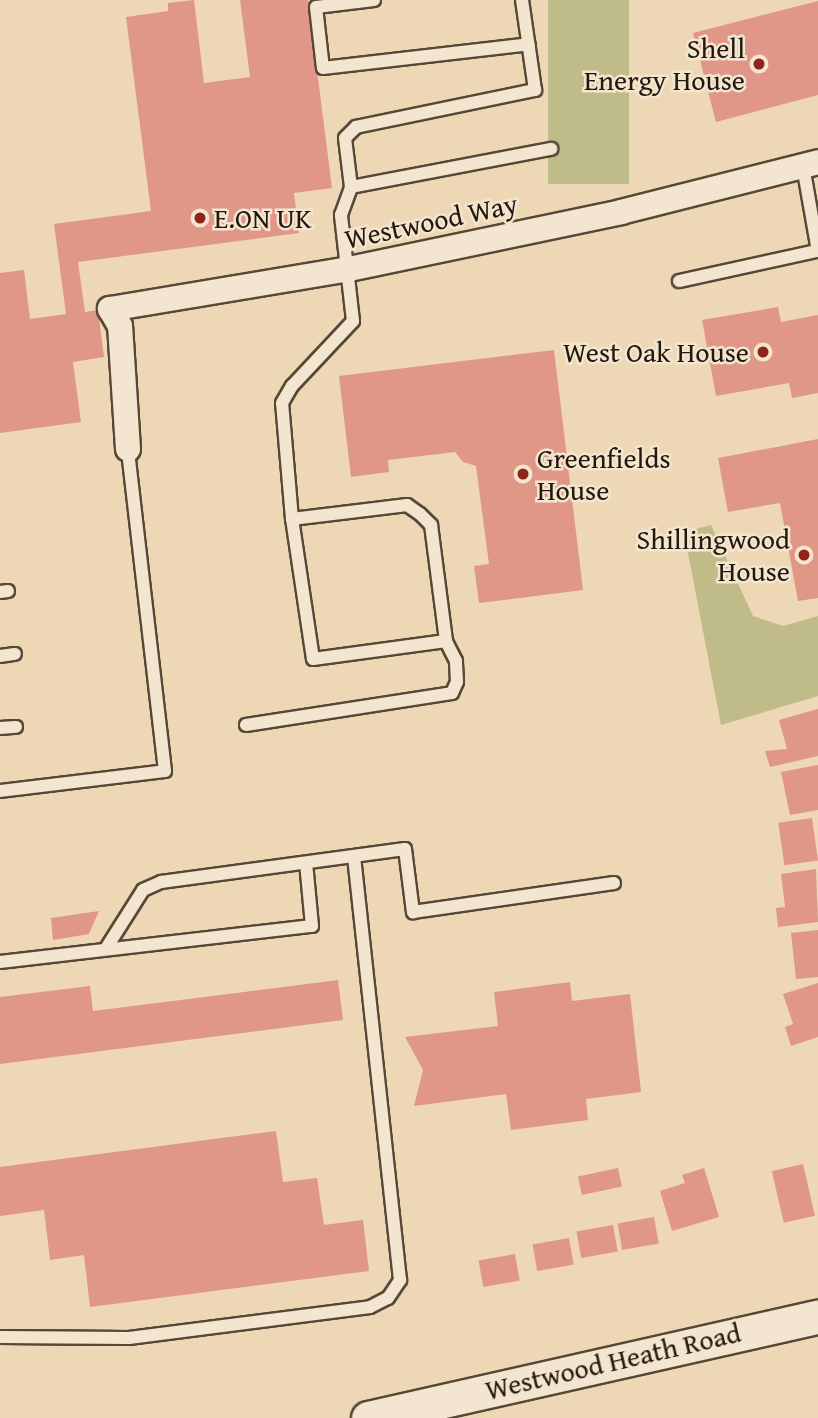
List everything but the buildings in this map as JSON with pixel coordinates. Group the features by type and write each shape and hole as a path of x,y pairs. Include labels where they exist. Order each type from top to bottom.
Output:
{"street":[{"name":"Westwood Way","path":"128,449 120,326 110,309 349,269 621,212 811,164"},
{"name":"Westwood Heath Road","path":"368,1418 818,1317"}],"lane":[{"path":"374,0 315,3 323,68 529,44"},
{"path":"446,641 313,659 292,519 282,403 292,386 353,321 341,215 351,187 345,138 356,127 536,90 523,0"},
{"path":"351,187 551,149"},
{"path":"679,281 817,251 811,164"},
{"path":"0,792 165,771 128,449"},
{"path":"246,725 452,693 457,682 456,661 446,641 431,525 420,514 407,505 292,519"},
{"path":"0,656 15,654"},
{"path":"0,728 16,727"},
{"path":"107,947 143,890 161,881 405,849 413,912 614,883"},
{"path":"0,1337 129,1338 370,1307 388,1298 400,1280 354,857"},
{"path":"0,962 107,947 312,926 306,863"}],"shaded area":[{"path":"548,0 629,0 629,184 548,184"},
{"path":"711,525 753,616 783,626 818,616 818,696 721,725 684,532"}],"place":[{"name":"Shell Energy House","path":"759,64"},
{"name":"E.ON UK","path":"200,218"},
{"name":"West Oak House","path":"763,352"},
{"name":"Greenfields House","path":"523,474"},
{"name":"Shillingwood House","path":"804,555"}]}
